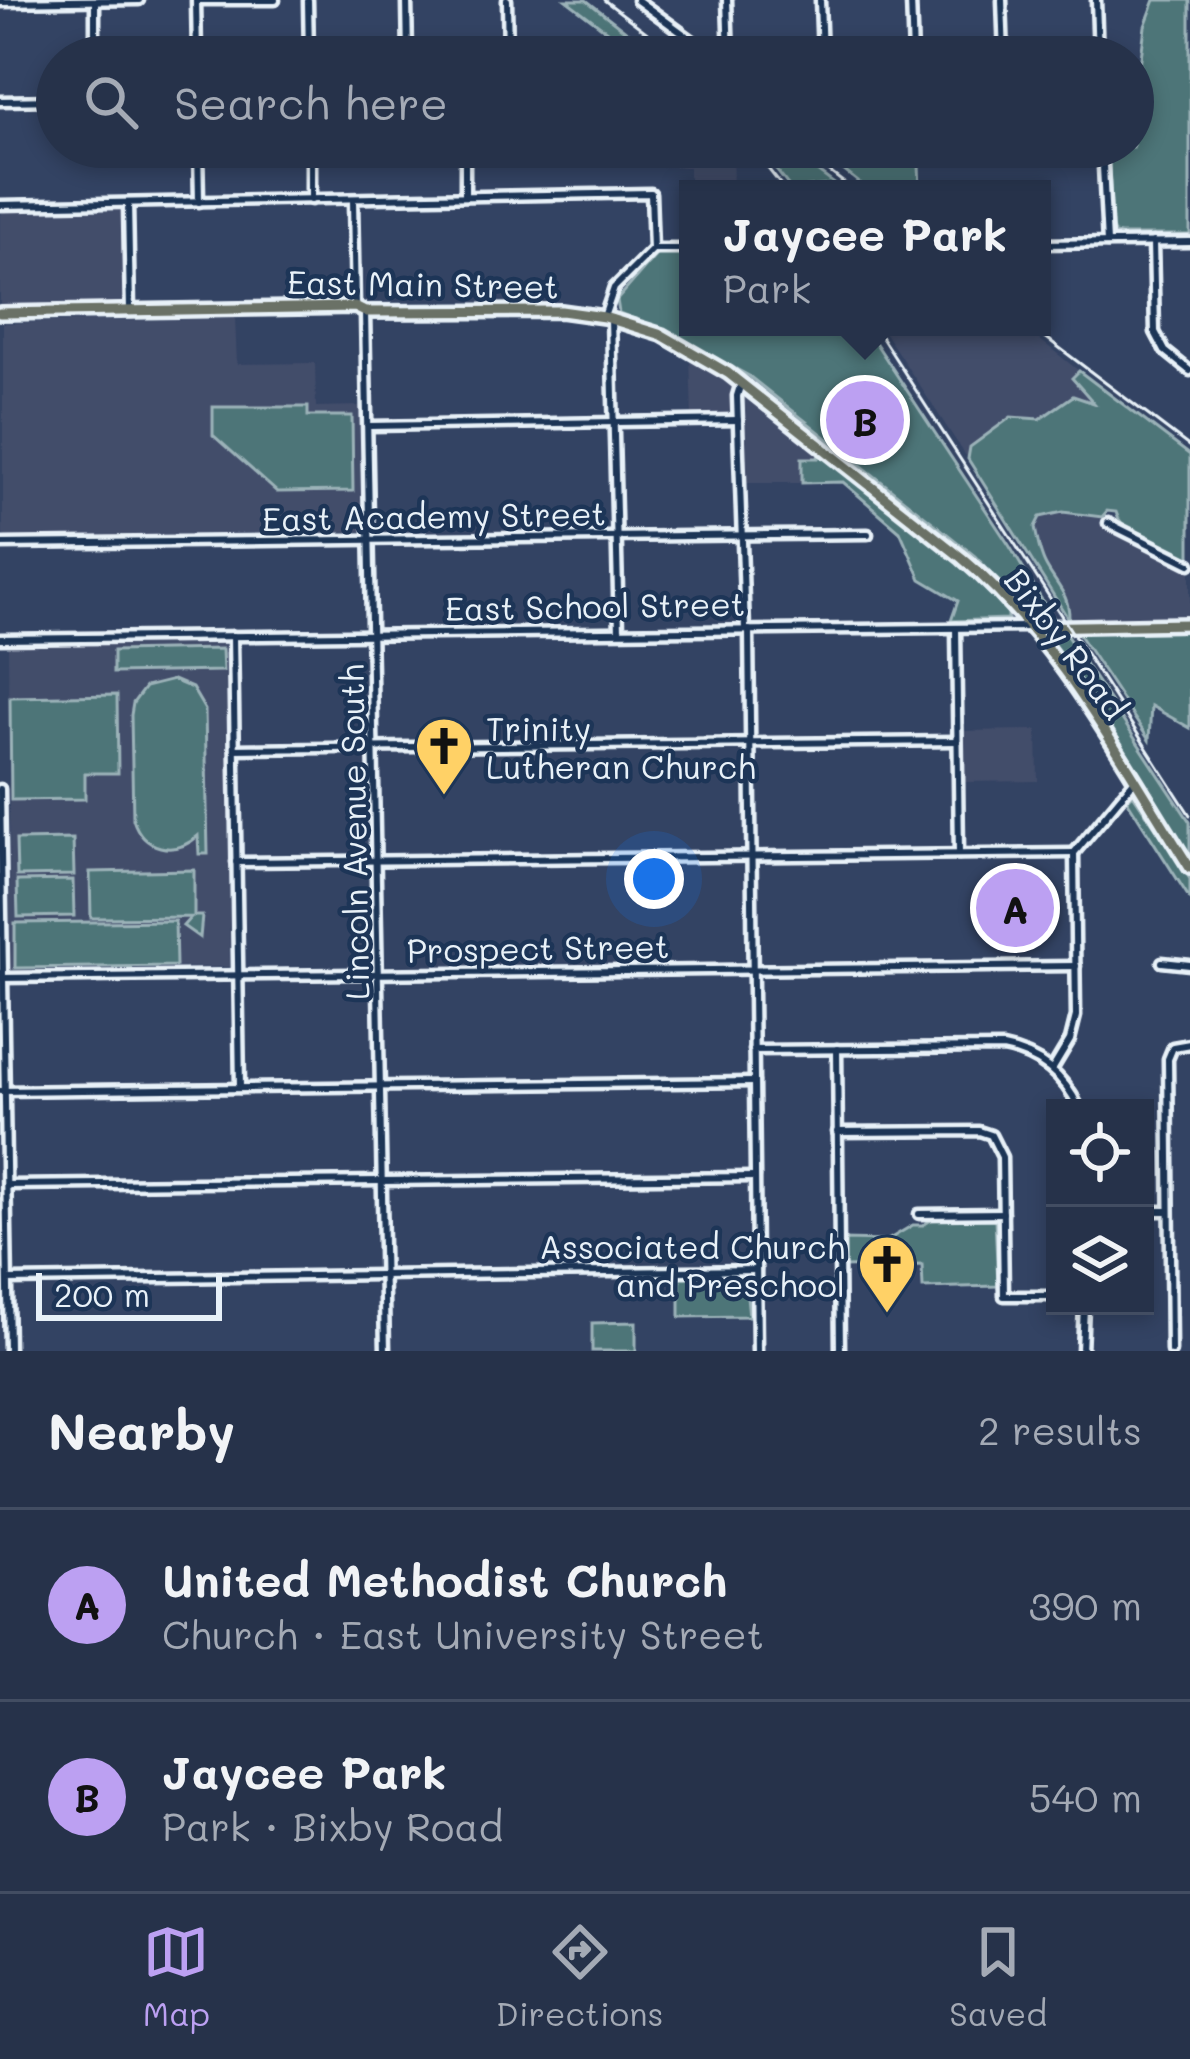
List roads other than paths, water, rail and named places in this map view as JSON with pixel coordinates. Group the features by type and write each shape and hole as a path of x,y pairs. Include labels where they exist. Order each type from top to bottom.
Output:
{"main road":[{"name":"East Main Street","path":"0,314 542,310 607,318 682,344 810,438"},
{"name":"Bixby Road","path":"810,438 972,566 1029,627 1190,868"},
{"name":"East School Street","path":"1029,627 1190,624"}],"street":[{"path":"0,2 140,0"},
{"path":"197,36 198,0 275,0"},
{"path":"308,0 309,36"},
{"path":"407,0 408,36"},
{"path":"507,0 508,36"},
{"path":"637,0 686,36"},
{"path":"727,0 728,36"},
{"path":"820,0 821,36"},
{"path":"911,0 912,36"},
{"path":"1002,0 1003,36"},
{"path":"1096,0 1097,36"},
{"path":"95,1 95,36"},
{"path":"0,101 36,100"},
{"path":"198,168 199,202"},
{"path":"310,168 311,200"},
{"path":"465,168 465,195"},
{"path":"1103,168 1107,243"},
{"path":"0,205 651,193 653,249"},
{"name":"Lincoln Avenue South","path":"353,200 368,426 374,634 386,1351"},
{"path":"128,203 130,311"},
{"path":"1153,242 1155,332 1165,352 1190,371"},
{"path":"1051,244 1190,242"},
{"path":"619,631 607,318 614,288 653,249 679,249"},
{"path":"741,383 737,396 750,743 757,1351"},
{"path":"368,426 738,421"},
{"path":"1108,524 1190,564"},
{"name":"East Academy Street","path":"0,544 868,534"},
{"name":"East School Street","path":"0,639 1029,627"},
{"path":"956,628 959,854"},
{"path":"233,636 240,1088"},
{"path":"235,749 957,741"},
{"path":"1052,1070 1073,1030 1074,854 1134,781"},
{"path":"0,789 9,1351"},
{"path":"236,862 1074,854"},
{"path":"1162,962 1190,965"},
{"name":"Prospect Street","path":"2,978 1076,966"},
{"path":"1171,1351 1168,1055 1178,1045 1190,1044"},
{"path":"754,1050 1003,1048 1028,1055 1052,1070 1072,1099"},
{"path":"836,1049 840,1351"},
{"path":"3,1091 754,1082"},
{"path":"838,1132 986,1132 1001,1151 1004,1296 1046,1296"},
{"path":"7,1185 755,1177"},
{"path":"1154,1211 1169,1211"},
{"path":"919,1214 1003,1213"},
{"path":"8,1280 756,1270"},
{"path":"1082,1351 1084,1315"}],"railway":[{"path":"604,0 651,36"},
{"path":"768,168 777,180"},
{"path":"824,168 840,180"},
{"path":"881,336 1190,815"},
{"path":"1044,336 1190,447"}],"place":[{"name":"Jaycee Park","path":"865,420"},
{"name":"Trinity Lutheran Church","path":"444,797"},
{"name":"United Methodist Church","path":"1015,908"},
{"name":"Associated Church and Preschool","path":"887,1315"}]}
